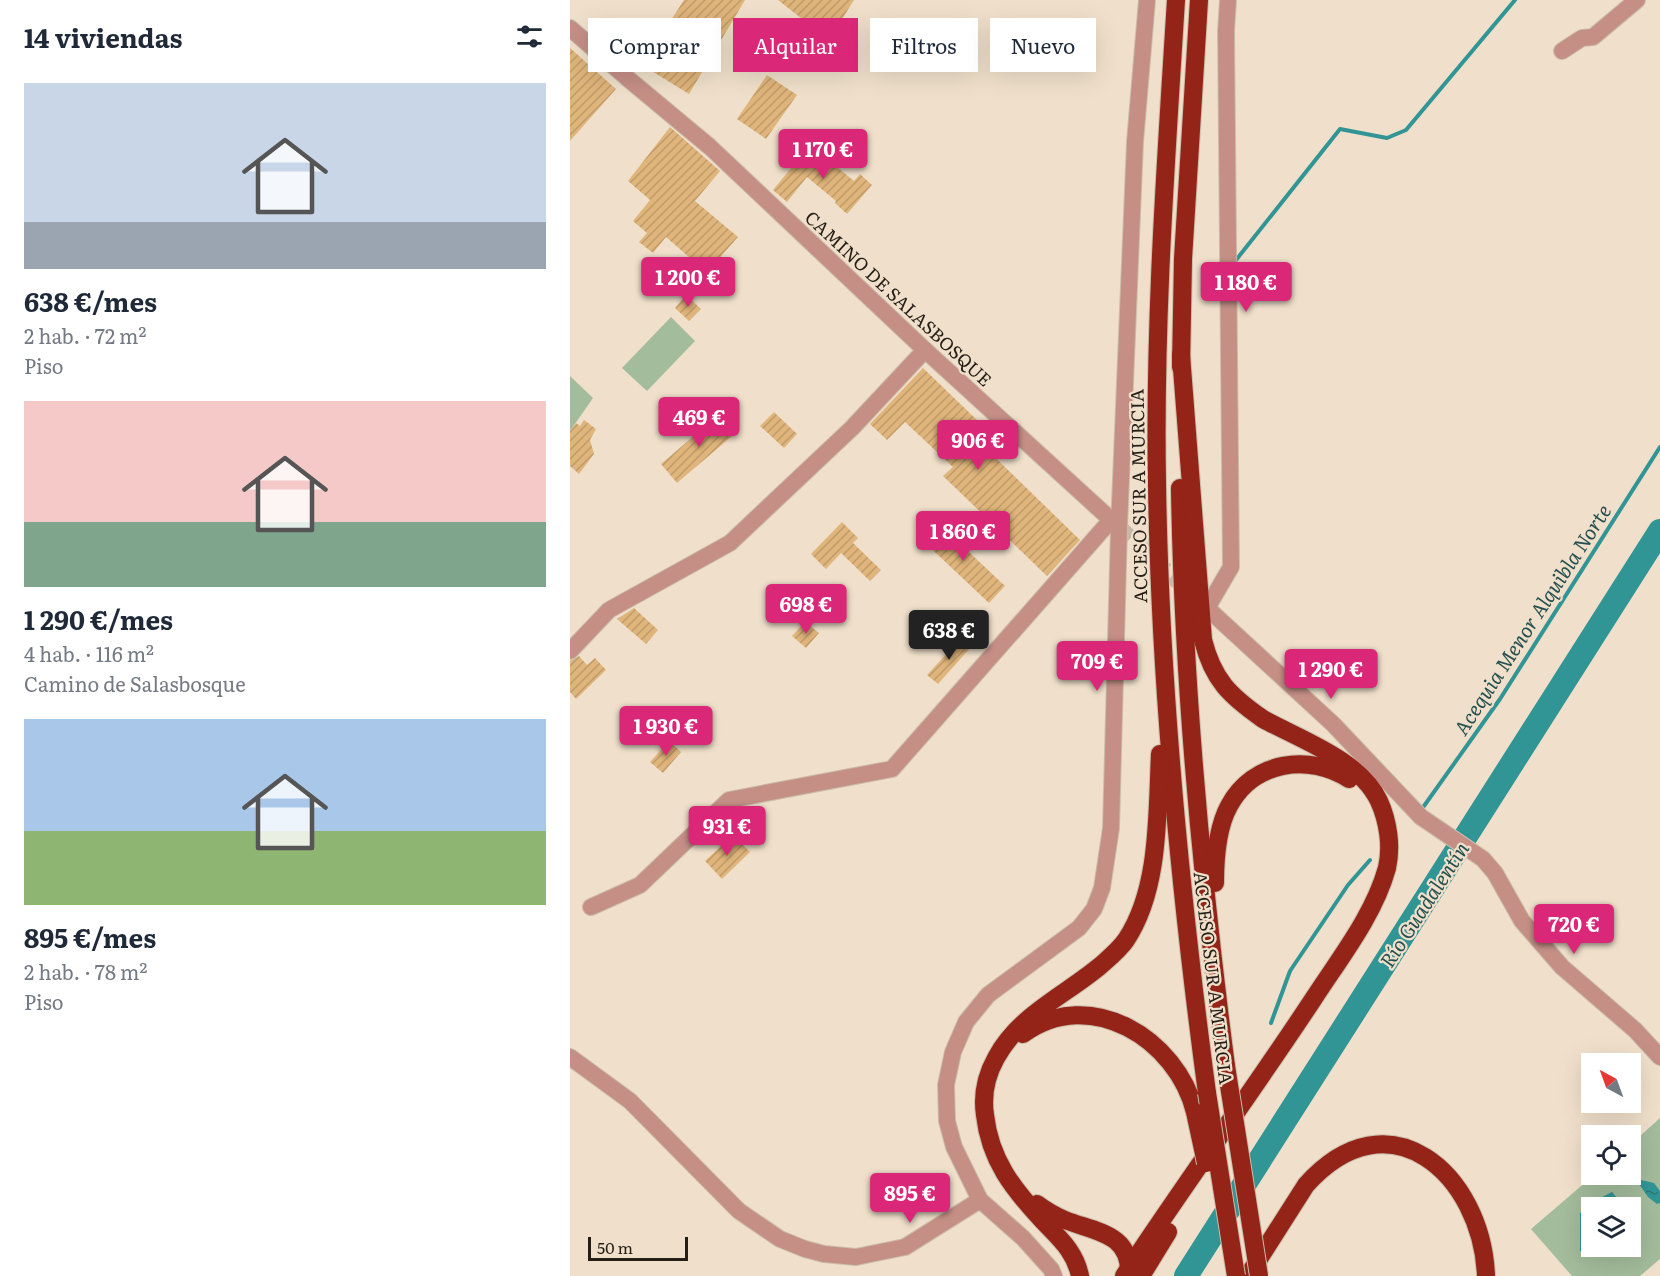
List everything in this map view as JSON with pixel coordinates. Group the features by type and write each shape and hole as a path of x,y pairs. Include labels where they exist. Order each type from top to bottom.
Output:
{"highway":[{"name":"ACCESO SUR A MURCIA","path":"1176,0 1167,141 1158,380 1157,513 1164,695 1189,962 1207,1093 1239,1273"},
{"name":"ACCESO SUR A MURCIA","path":"1199,0 1186,201 1181,355 1179,481 1184,620 1193,764 1217,999 1259,1276"},
{"path":"1131,1274 1275,1057 1370,908 1388,865 1389,831 1380,802 1362,777 1338,759 1251,711 1229,692 1212,670 1203,640 1181,355"},
{"path":"1080,1276 1067,1245 1001,1170 987,1131 983,1101 985,1086 994,1062 1010,1037 1026,1019 1113,955 1125,942 1140,913 1150,880 1154,846 1164,695"},
{"path":"1217,999 1215,860 1228,807 1244,787 1268,770 1282,766 1307,763 1333,769 1364,791 1389,831"},
{"path":"994,1062 1016,1039 1051,1019 1079,1016 1106,1019 1153,1042 1166,1055 1184,1082 1195,1112 1210,1179 1239,1273"},
{"path":"1239,1273 1318,1171 1331,1161 1356,1148 1370,1144 1386,1144 1410,1149 1421,1155 1436,1165 1458,1186 1466,1199 1479,1232 1484,1251 1486,1276"},
{"path":"1240,1161 1269,1276"},
{"path":"1014,1187 1058,1217 1110,1236 1127,1257 1131,1274"}],"street":[{"path":"1048,1274 1023,1238 980,1200 954,1147 947,1121 946,1086 952,1052 966,1022 988,995 1080,928 1094,909 1102,888 1111,828 1115,524 1136,142 1147,0"},
{"path":"1228,0 1226,32 1231,567 1207,608 1333,724 1414,810 1483,860 1495,873 1522,921 1562,967 1635,1030 1660,1057"},
{"path":"1562,51 1582,38 1593,37 1636,0"},
{"name":"CAMINO DE SALASBOSQUE","path":"570,28 710,147 925,350 1115,524"},
{"path":"570,651 609,610 730,543 852,428 925,350"},
{"path":"591,907 640,885 729,800 892,769 1115,524"},
{"path":"570,1057 630,1101 739,1210 780,1239 804,1249 824,1254 856,1257 905,1247 980,1200"}],"green space":[{"path":"671,317 695,341 647,391 622,368"},
{"path":"570,376 593,398 570,431"},
{"path":"1660,1118 1660,1259 1640,1276 1572,1276 1531,1229 1582,1185 1641,1185 1641,1135"}],"water":[{"path":"1641,1180 1654,1183 1660,1191 1660,1203 1657,1204 1648,1197 1640,1185"},
{"path":"1612,1192 1616,1197 1602,1197"},
{"path":"1581,1212 1581,1252 1580,1251"}],"building":[{"path":"684,0 745,0 721,40 721,18 672,18"},
{"path":"778,0 854,0 843,18 801,18"},
{"path":"570,48 588,64 588,72 597,72 616,89 570,141"},
{"path":"653,72 702,72 689,94"},
{"path":"767,75 797,95 766,139 737,119"},
{"path":"670,127 720,171 695,201 738,237 695,286 678,271 689,257 666,237 653,253 639,242 647,233 633,221 650,200 628,181"},
{"path":"810,145 854,181 860,174 872,185 847,214 835,203 836,201 807,177 787,202 773,190"},
{"path":"686,295 701,309 689,321 675,308"},
{"path":"923,368 978,421 968,431 1080,540 1047,576 943,476 953,467 905,422 887,440 870,424"},
{"path":"722,412 738,431 677,483 661,464"},
{"path":"774,412 797,434 784,448 760,426"},
{"path":"584,420 596,429 590,440 594,454 579,474 570,466 570,431 576,423 580,426"},
{"path":"842,522 858,538 853,543 881,570 870,581 841,553 826,569 811,554"},
{"path":"937,522 1005,586 989,603 921,539"},
{"path":"634,608 658,630 646,644 617,619"},
{"path":"805,622 819,633 806,648 792,636"},
{"path":"961,638 971,647 938,684 927,675"},
{"path":"579,656 587,665 595,658 606,670 576,699 570,692 570,661"},
{"path":"669,741 681,752 663,773 650,762"},
{"path":"733,835 750,852 722,879 705,861"}],"waterway":[{"path":"1236,260 1340,129 1387,138 1406,130 1515,0"},
{"name":"Acequia Menor Alquibla Norte","path":"1424,806 1500,699 1660,447"},
{"name":"Río Guadalentín","path":"1186,1276 1660,531"},
{"name":"Acequia Menor Alquibla Norte","path":"1271,1023 1290,971 1348,885 1370,860"}],"tunnel":[{"path":"1119,527 1190,593"}]}
